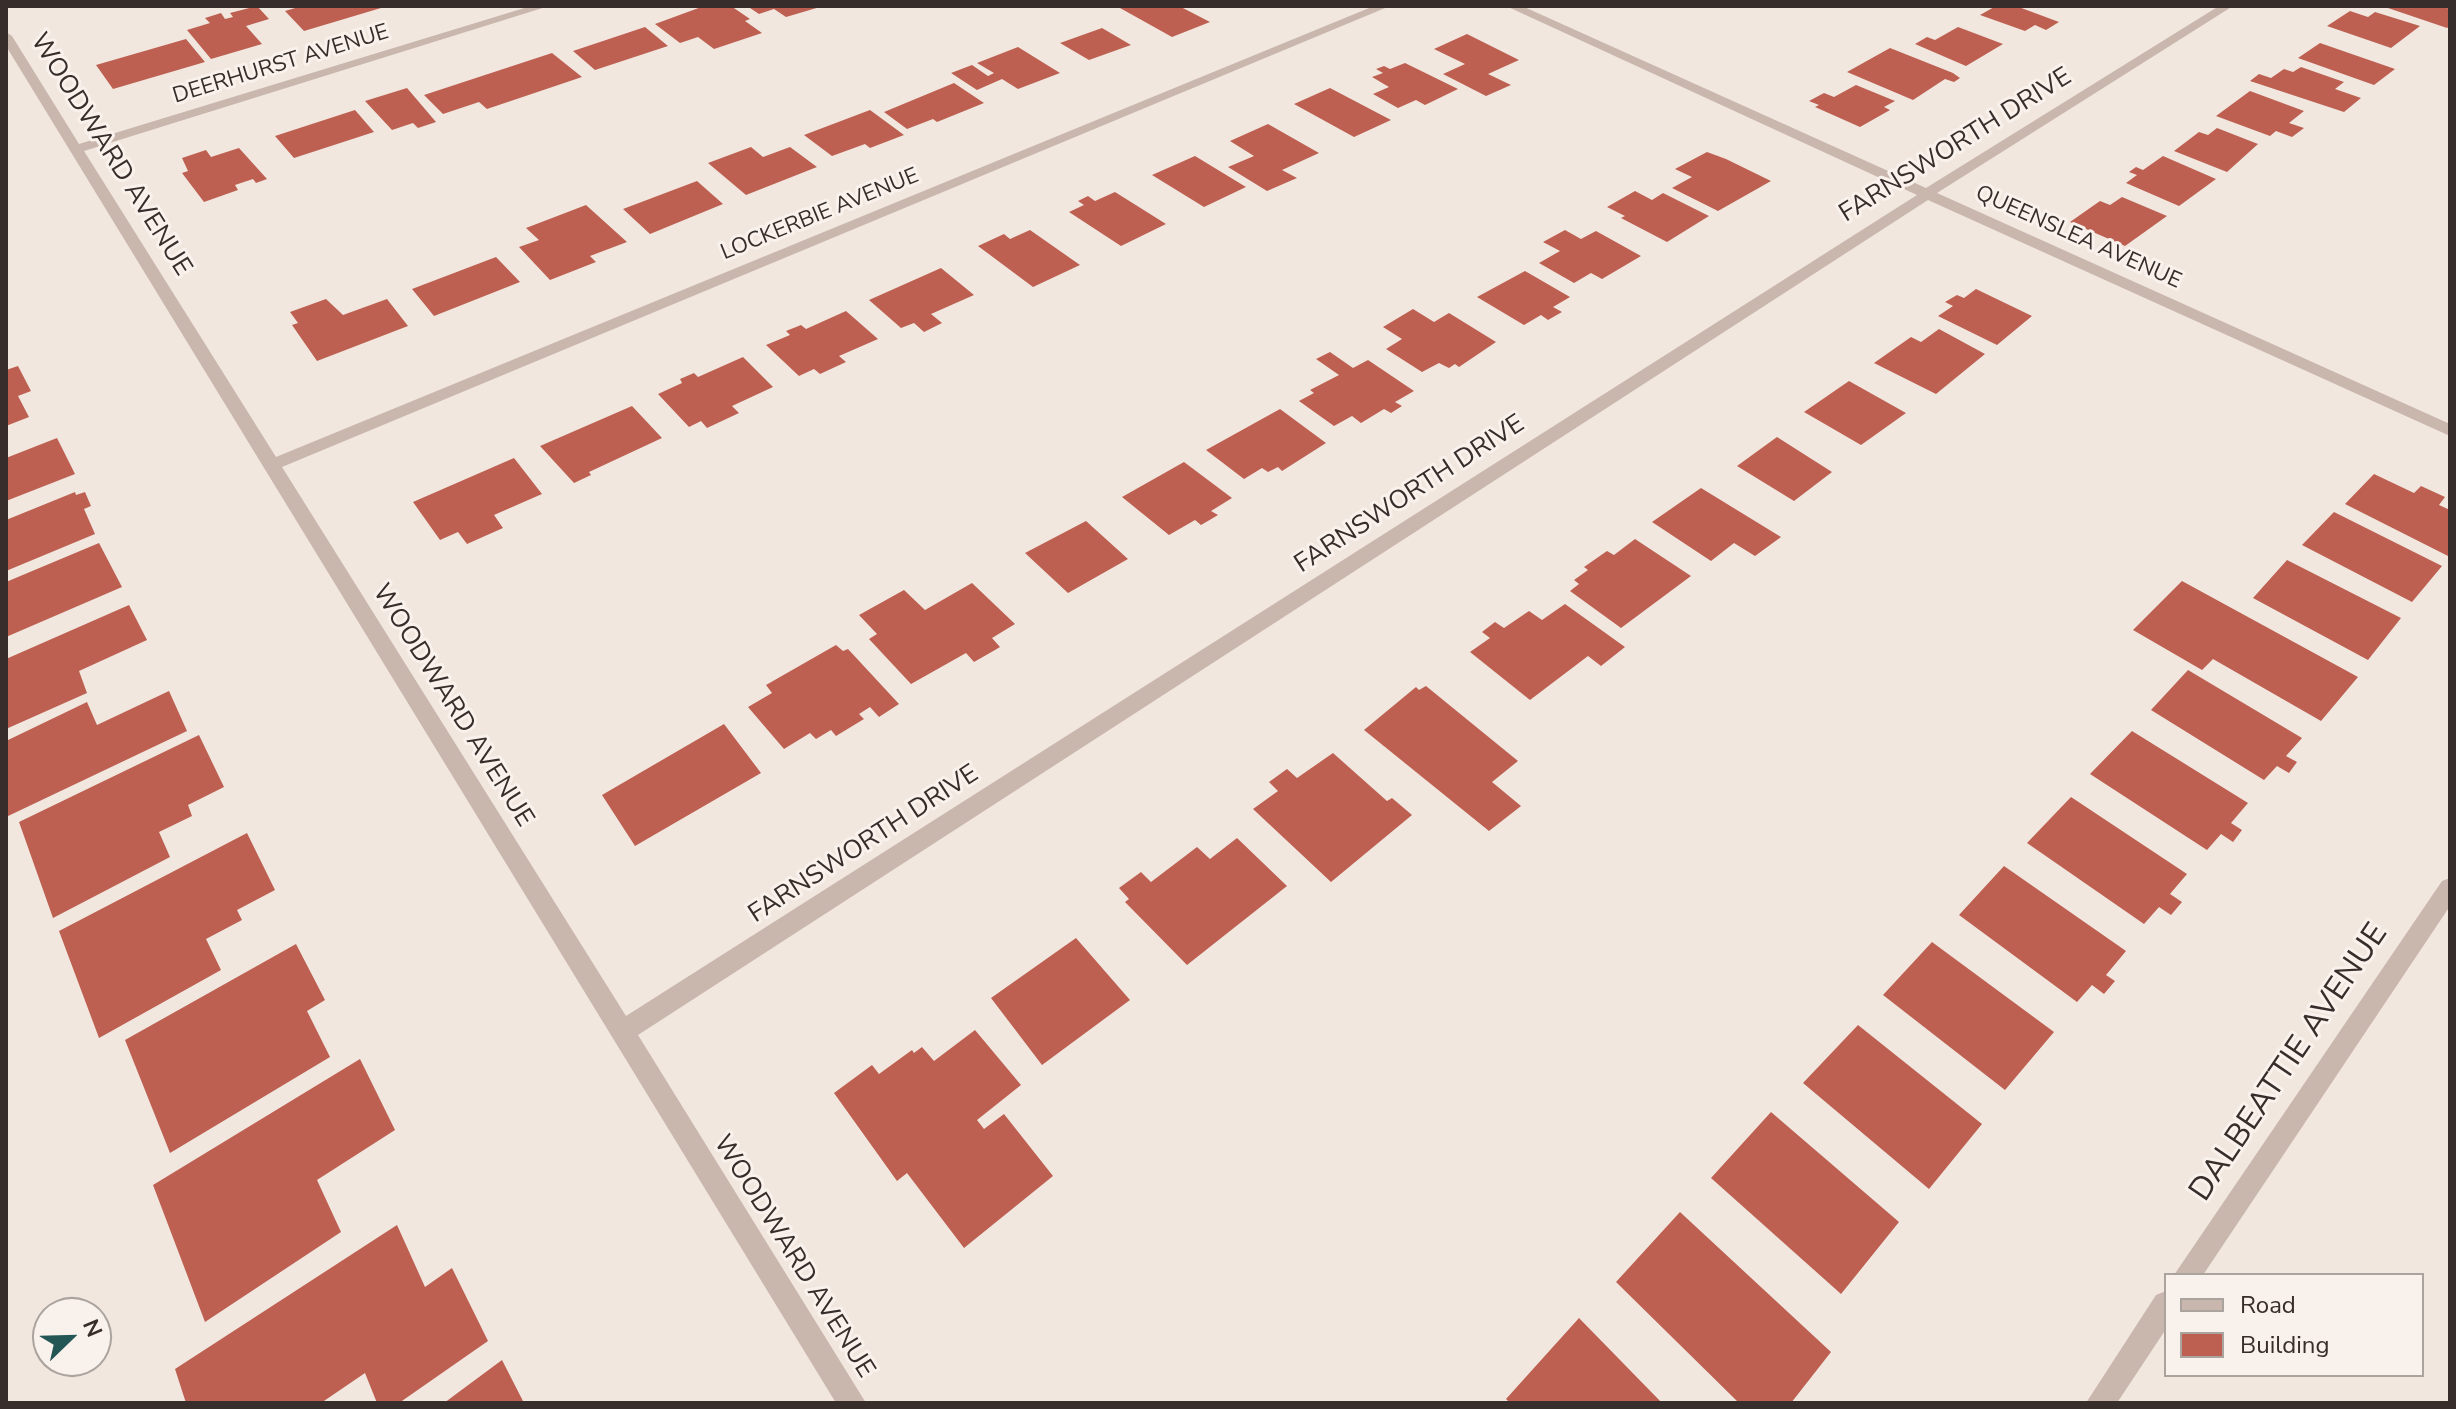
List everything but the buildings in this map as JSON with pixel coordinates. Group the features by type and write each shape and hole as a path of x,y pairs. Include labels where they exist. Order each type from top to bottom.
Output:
{"street":[{"name":"DEERHURST AVENUE","path":"76,149 543,6"},
{"name":"LOCKERBIE AVENUE","path":"272,465 1384,6"},
{"name":"QUEENSLEA AVENUE","path":"1512,6 2450,431"},
{"name":"FARNSWORTH DRIVE","path":"623,1031 1927,194 2227,6"},
{"name":"WOODWARD AVENUE","path":"6,36 852,1403"},
{"name":"DALBEATTIE AVENUE","path":"2188,1273 2450,888"},
{"path":"2100,1403 2164,1308"}]}
